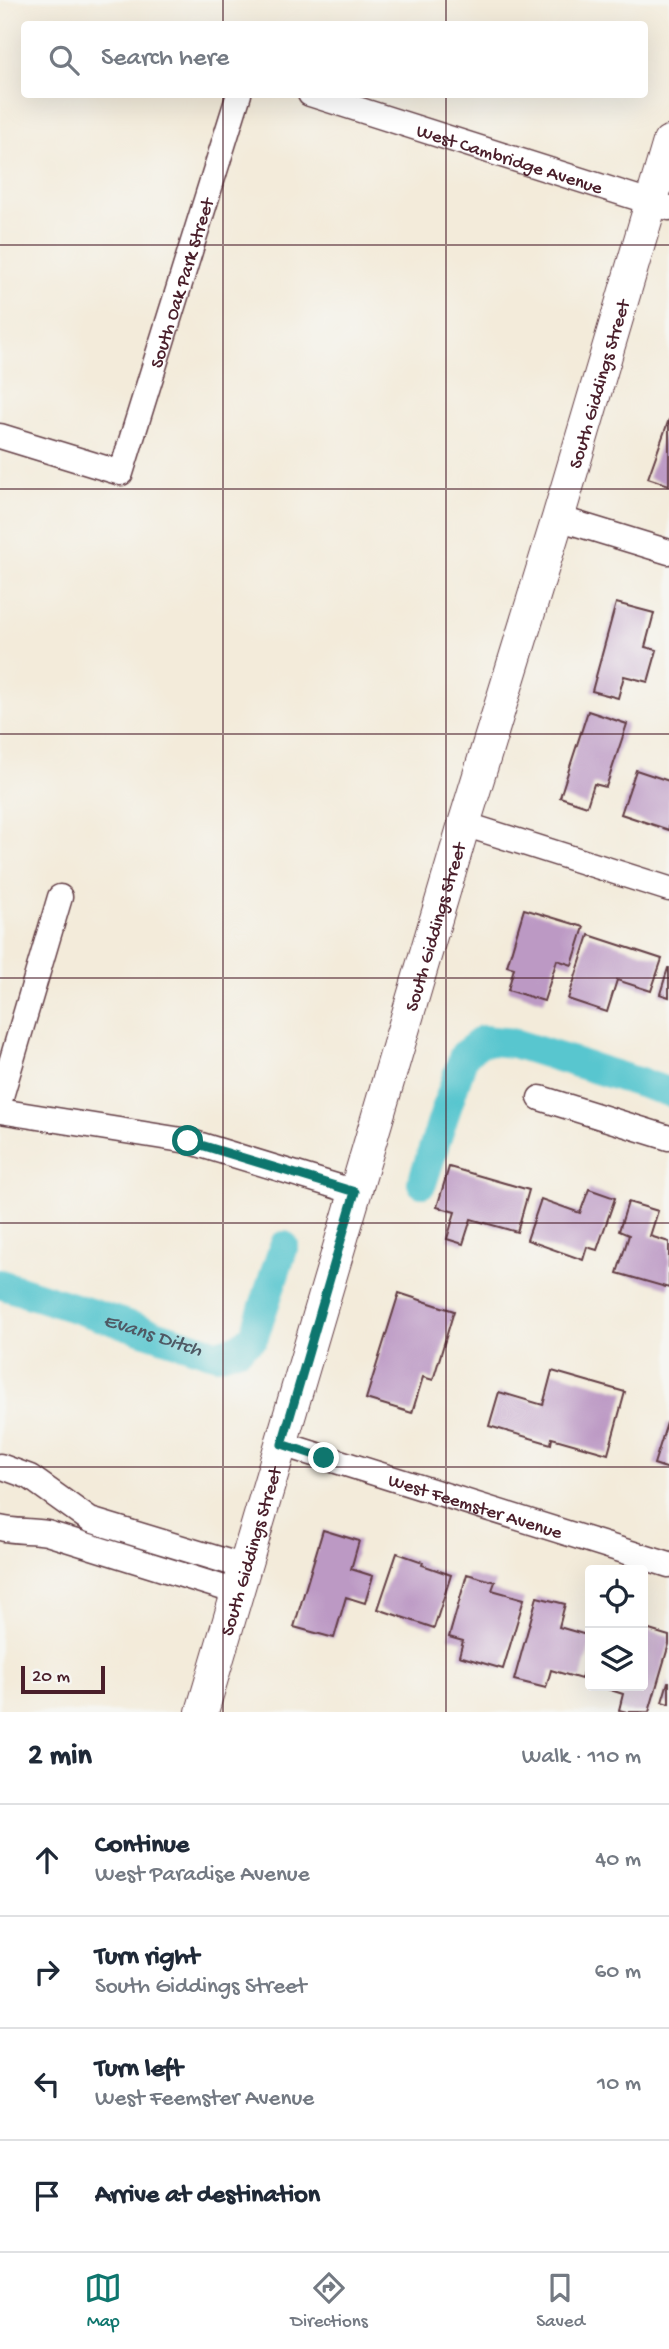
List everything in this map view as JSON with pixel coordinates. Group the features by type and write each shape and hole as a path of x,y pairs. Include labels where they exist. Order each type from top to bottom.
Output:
{"street":[{"name":"South Oak Park Street","path":"0,436 121,473 238,98"},
{"name":"West Cambridge Avenue","path":"322,98 660,206"},
{"name":"South Giddings Street","path":"202,1712 464,824 558,518 660,206 669,142"},
{"path":"558,518 669,552"},
{"path":"464,824 669,889"},
{"path":"0,1100 60,897"},
{"path":"540,1098 669,1138"},
{"path":"0,1111 188,1141 355,1192"},
{"name":"West Feemster Avenue","path":"282,1444 669,1566"},
{"path":"0,1466 30,1477 90,1520 241,1580"},
{"path":"0,1528 47,1533 241,1580"}],"building":[{"path":"669,419 669,485 648,478"},
{"path":"616,603 654,613 645,647 657,650 648,682 624,676 618,698 592,691"},
{"path":"588,711 627,724 606,787 594,784 587,806 560,797"},
{"path":"636,770 669,781 669,830 621,814"},
{"path":"524,909 584,927 572,965 557,960 544,1001 508,990 514,968 507,966"},
{"path":"589,935 662,959 651,991 617,980 607,1012 568,999"},
{"path":"669,968 669,997 660,994"},
{"path":"449,1167 529,1190 517,1232 471,1219 463,1244 447,1239 455,1212 437,1207"},
{"path":"589,1189 615,1198 597,1250 587,1247 583,1260 527,1240 541,1199 580,1213"},
{"path":"628,1202 658,1211 650,1236 669,1242 669,1288 617,1273 629,1235 619,1231"},
{"path":"399,1293 454,1311 433,1380 423,1377 412,1413 366,1399"},
{"path":"552,1371 625,1392 608,1454 552,1438 551,1444 489,1426 499,1392 543,1405"},
{"path":"667,1423 669,1424 669,1469 654,1464"},
{"path":"323,1530 359,1541 351,1569 373,1576 365,1603 346,1597 334,1638 294,1627"},
{"path":"397,1553 451,1575 434,1628 378,1609"},
{"path":"467,1574 495,1582 492,1590 524,1599 503,1669 459,1656 463,1641 449,1637"},
{"path":"537,1597 565,1604 559,1627 585,1635 585,1664 581,1679 551,1670 546,1688 514,1680"},
{"path":"648,1630 669,1636 649,1712 619,1710 623,1694 614,1691 648,1691"},
{"path":"669,1682 669,1704 662,1702"}],"waterway":[{"name":"Evans Ditch","path":"422,1183 464,1055 483,1040 513,1043 669,1092"},
{"name":"Evans Ditch","path":"0,1284 217,1354 239,1348 254,1336 284,1246"}],"route":[{"path":"188,1141 355,1192 282,1444 324,1458"}]}
